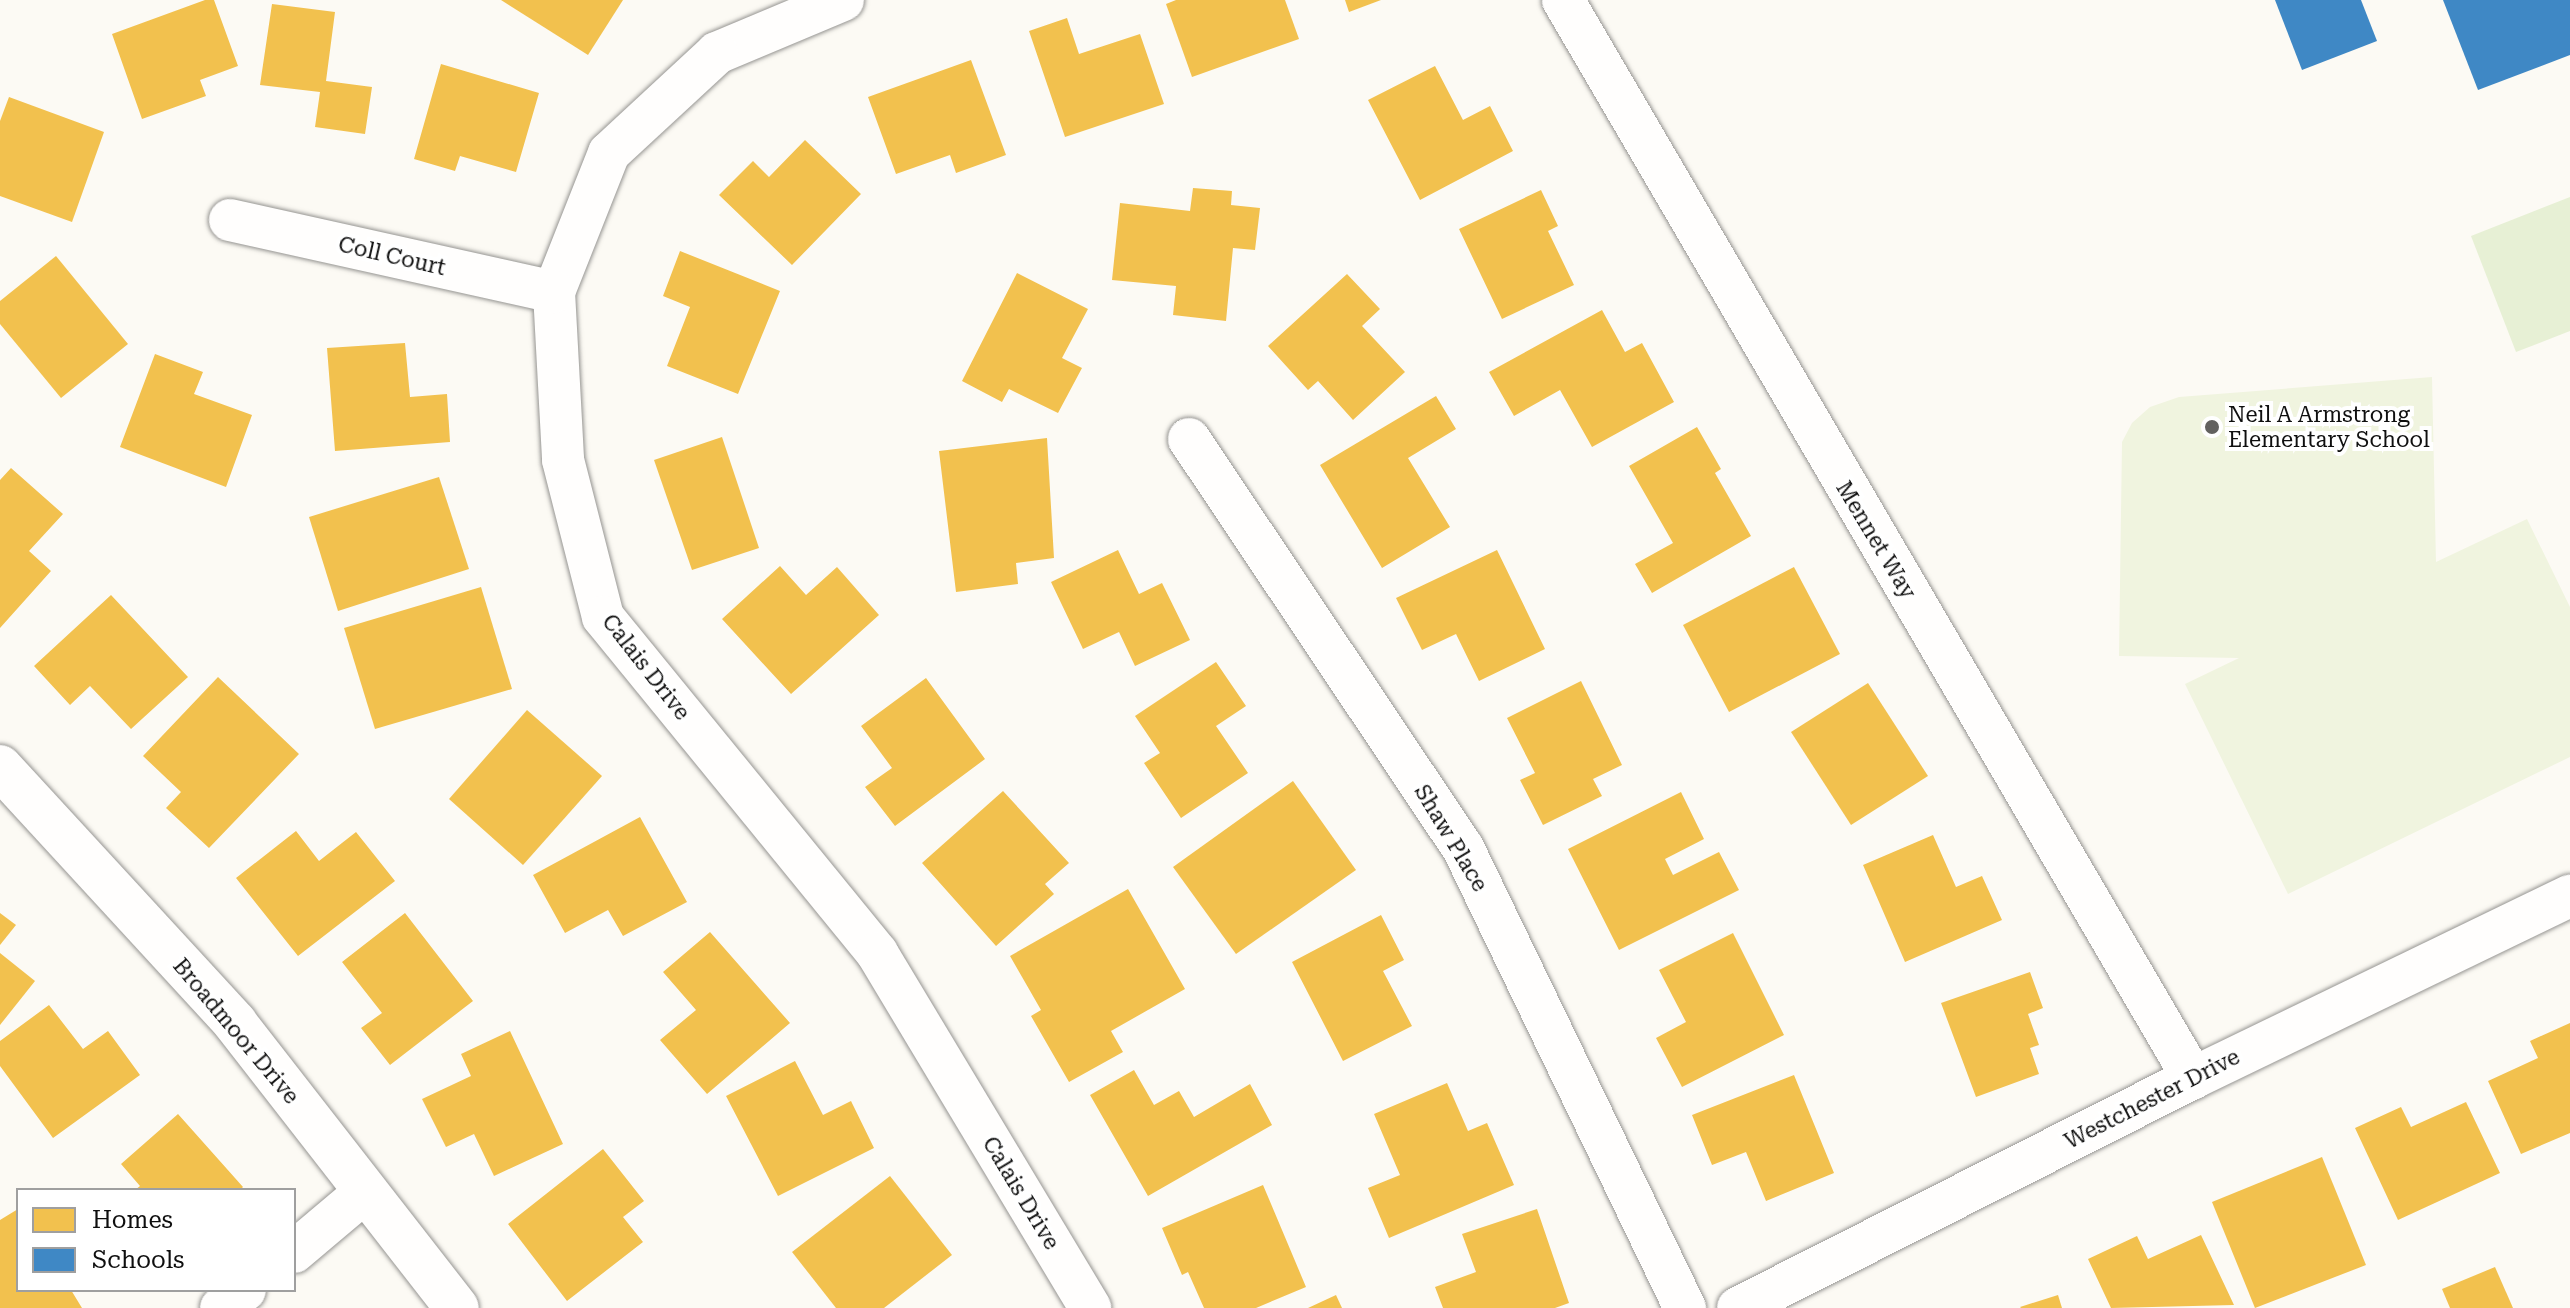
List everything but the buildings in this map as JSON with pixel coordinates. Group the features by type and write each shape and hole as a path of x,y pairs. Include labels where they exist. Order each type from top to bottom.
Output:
{"street":[{"name":"Calais Drive","path":"843,0 717,53 609,153 554,292 563,460 603,617 877,953 1090,1308"},
{"name":"Mennet Way","path":"1563,0 2193,1078"},
{"name":"Coll Court","path":"230,220 554,292"},
{"name":"Shaw Place","path":"1189,439 1463,848 1685,1308"},
{"name":"Broadmoor Drive","path":"0,767 235,1023 457,1308"},
{"name":"Westchester Drive","path":"1738,1308 2193,1078 2570,896"},
{"path":"296,1250 365,1192"},
{"path":"221,1308 242,1292"}],"green space":[{"path":"2570,197 2570,331 2516,352 2471,236"},
{"path":"2432,377 2436,562 2527,519 2570,607 2570,757 2288,894 2185,684 2239,658 2119,656 2122,442 2132,423 2150,407 2179,397"}],"place":[{"name":"Neil A Armstrong Elementary School","path":"2212,427"}]}
